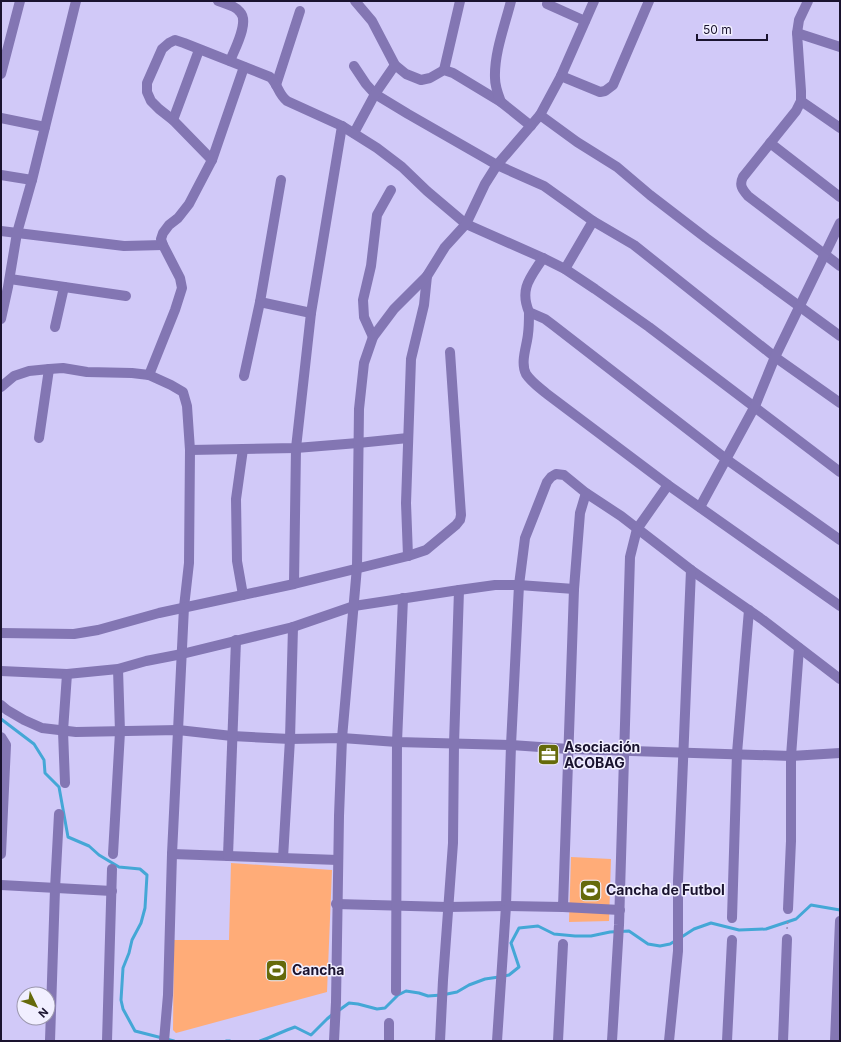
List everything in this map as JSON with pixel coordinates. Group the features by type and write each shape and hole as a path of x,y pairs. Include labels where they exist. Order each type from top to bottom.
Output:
{"street":[{"path":"1,74 20,1"},
{"path":"1,319 6,284 17,233 32,180 76,1"},
{"path":"218,1 232,6 241,12 244,19 244,26 230,61"},
{"path":"355,1 372,21 394,65 406,74 421,80 430,78 444,70 460,1"},
{"path":"501,102 496,89 495,69 511,1"},
{"path":"334,1041 336,1002 336,904 342,738 357,567 359,409 364,363 373,337 394,309 427,276 445,247 466,224 485,184 497,165 540,116 561,76 594,1"},
{"path":"561,76 600,92 608,89 612,85 649,1"},
{"path":"808,1 799,20 796,33 801,101 796,111 743,177 740,183 742,189 748,196 840,266"},
{"path":"547,4 585,21"},
{"path":"276,85 300,11"},
{"path":"796,33 839,47"},
{"path":"212,160 173,120 151,101 147,92 147,82 162,49 174,40 270,77 276,85 282,98 342,126 377,148 402,167 427,191 466,224 565,269 650,327 840,472"},
{"path":"173,120 200,50"},
{"path":"354,133 375,94 394,65"},
{"path":"354,66 375,94 497,165 544,186 593,221 634,245 775,356 840,403"},
{"path":"149,375 175,310 182,288 180,278 162,245 161,239 163,233 169,225 178,218 189,204 212,160 244,67"},
{"path":"444,70 452,73 501,102 531,126"},
{"path":"801,101 840,128"},
{"path":"540,116 577,142 617,167 650,195 840,336"},
{"path":"1,118 45,127"},
{"path":"294,584 296,448 312,313 342,126"},
{"path":"770,143 840,197"},
{"path":"1,175 32,180"},
{"path":"244,376 260,302 281,180"},
{"path":"373,337 364,317 363,300 371,266 377,215 392,190"},
{"path":"565,269 593,221"},
{"path":"700,507 754,406 775,356 840,222"},
{"path":"1,231 124,246 162,245"},
{"path":"543,258 525,289 524,301 529,312 528,336 524,358 526,374 547,394 668,485 840,606"},
{"path":"408,556 406,503 411,359 424,305 427,276"},
{"path":"6,284 64,287 126,296"},
{"path":"55,326 64,287"},
{"path":"260,302 312,313"},
{"path":"529,312 553,324 726,459 840,540"},
{"path":"1,633 74,634 98,630 159,613 294,584 357,567 408,556 426,550 460,520 460,490 450,352"},
{"path":"1,387 14,376 49,369 62,368 87,372 116,372 149,375 183,392 187,406 190,450 188,563 184,608 172,854 168,996 164,1041"},
{"path":"39,438 49,369"},
{"path":"190,450 296,448 408,438"},
{"path":"243,449 236,499 237,561 243,594"},
{"path":"498,1041 506,906 511,745 519,585 525,538 547,482 551,477 556,474 564,475 586,493 621,516 691,570 749,610 840,679"},
{"path":"612,1041 620,910 630,557 637,529 668,485"},
{"path":"563,907 574,589 580,513 586,493"},
{"path":"669,1041 678,951 678,874 682,752 691,570"},
{"path":"1,671 66,674 118,669 146,661 182,654 293,627 354,606 403,598 495,585 519,585 574,589"},
{"path":"440,1041 453,843 454,744 459,590"},
{"path":"396,991 397,742 403,598"},
{"path":"732,918 737,753 749,610"},
{"path":"283,858 290,739 293,627"},
{"path":"228,856 236,640"},
{"path":"788,911 791,840 791,756 799,648"},
{"path":"113,854 120,732 118,669"},
{"path":"65,783 63,731 66,674"},
{"path":"1,705 24,720 42,728 76,732 178,730 232,736 290,739 342,738 397,742 511,745 569,749 737,753 791,756 840,753"},
{"path":"1,737 6,745 1,854"},
{"path":"50,1041 59,814"},
{"path":"172,854 338,860"},
{"path":"107,1041 112,869"},
{"path":"1,885 112,891"},
{"path":"336,904 448,907 563,907 620,910"},
{"path":"836,1041 840,921"},
{"path":"783,1041 787,936"},
{"path":"727,1041 732,940"},
{"path":"558,1041 563,944"},
{"path":"389,1023 389,1041"}],"path":[{"path":"787,936 788,911"}],"shaded area":[{"name":"Cancha de Futbol","path":"571,857 611,859 609,921 569,922"},
{"path":"231,863 332,870 327,992 176,1033 173,1030 174,940 229,940"}],"waterway":[{"path":"1,719 34,744 44,760 45,773 59,787 68,837 89,846 99,855 119,867 140,869 147,875 145,908 141,923 132,940 123,968 121,1000 123,1009 135,1031 174,1041"},
{"path":"680,938 694,929 711,923 739,930 766,929 796,919 811,905 840,910"},
{"path":"504,976 509,975 519,967 511,943 519,928 538,926 554,934 575,936 591,936 610,932 629,931 648,944 660,946 670,944 675,941"},
{"path":"338,1011 349,1003 377,1009 385,1008 398,995 406,991 428,996 442,995 457,992 469,985 485,979 499,977"},
{"path":"260,1041 295,1027 311,1035 333,1014"}],"place":[{"name":"Asociación ACOBAG","path":"549,755"},
{"name":"Cancha de Futbol","path":"590,890"},
{"name":"Cancha","path":"277,970"}]}
